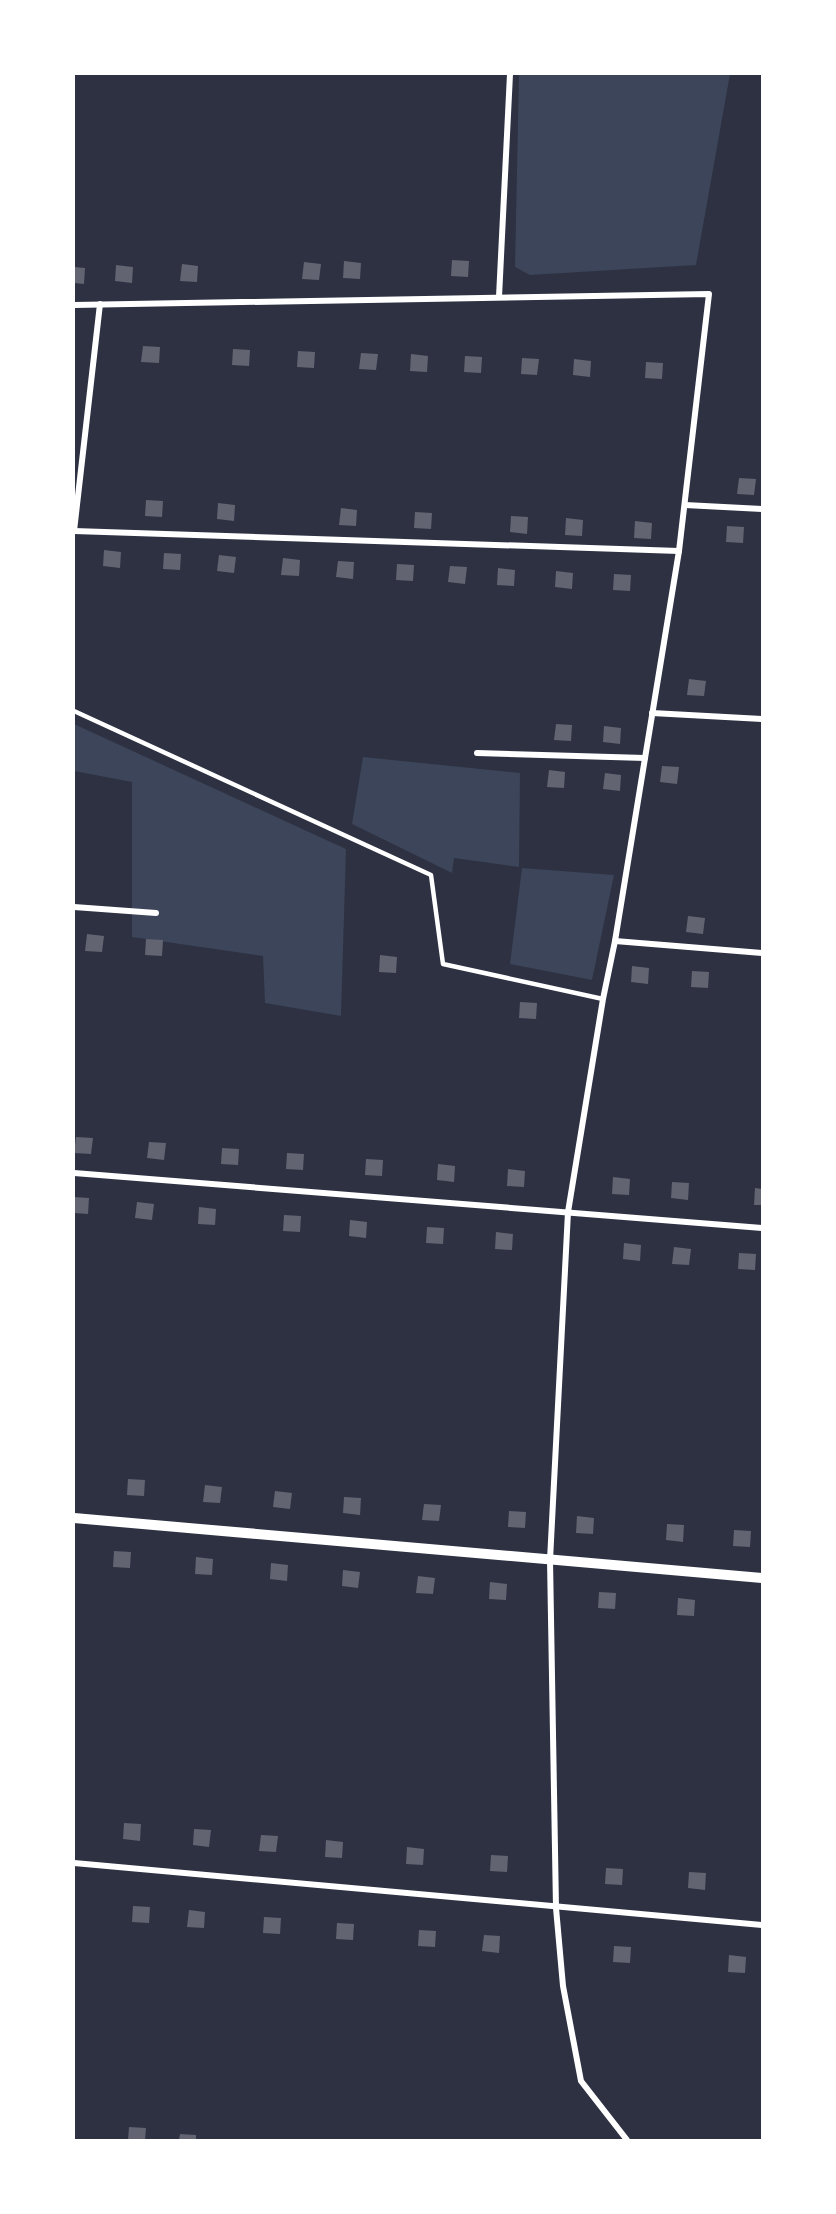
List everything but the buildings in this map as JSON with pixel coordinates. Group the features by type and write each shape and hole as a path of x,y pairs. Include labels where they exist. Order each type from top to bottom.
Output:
{"street":[{"path":"499,297 510,74"},
{"path":"74,305 709,294 679,551 568,1212 550,1560 556,1908 562,1986 581,2081 627,2140"},
{"path":"100,304 74,531 679,551"},
{"path":"684,505 762,509"},
{"path":"652,713 762,719"},
{"path":"477,753 645,758"},
{"path":"74,907 156,913"},
{"path":"615,941 762,952"},
{"path":"74,1173 762,1228"},
{"path":"74,1518 762,1578"},
{"path":"74,1863 762,1925"}],"lane":[{"path":"74,711 431,875 443,964 603,999"}],"shaded area":[{"path":"519,74 730,74 696,265 530,275 515,267"},
{"path":"74,724 346,849 341,1016 265,1003 263,956 132,937 132,782 74,771"},
{"path":"363,757 520,773 519,867 454,858 452,873 352,824"},
{"path":"522,868 614,875 592,980 510,964"}]}
